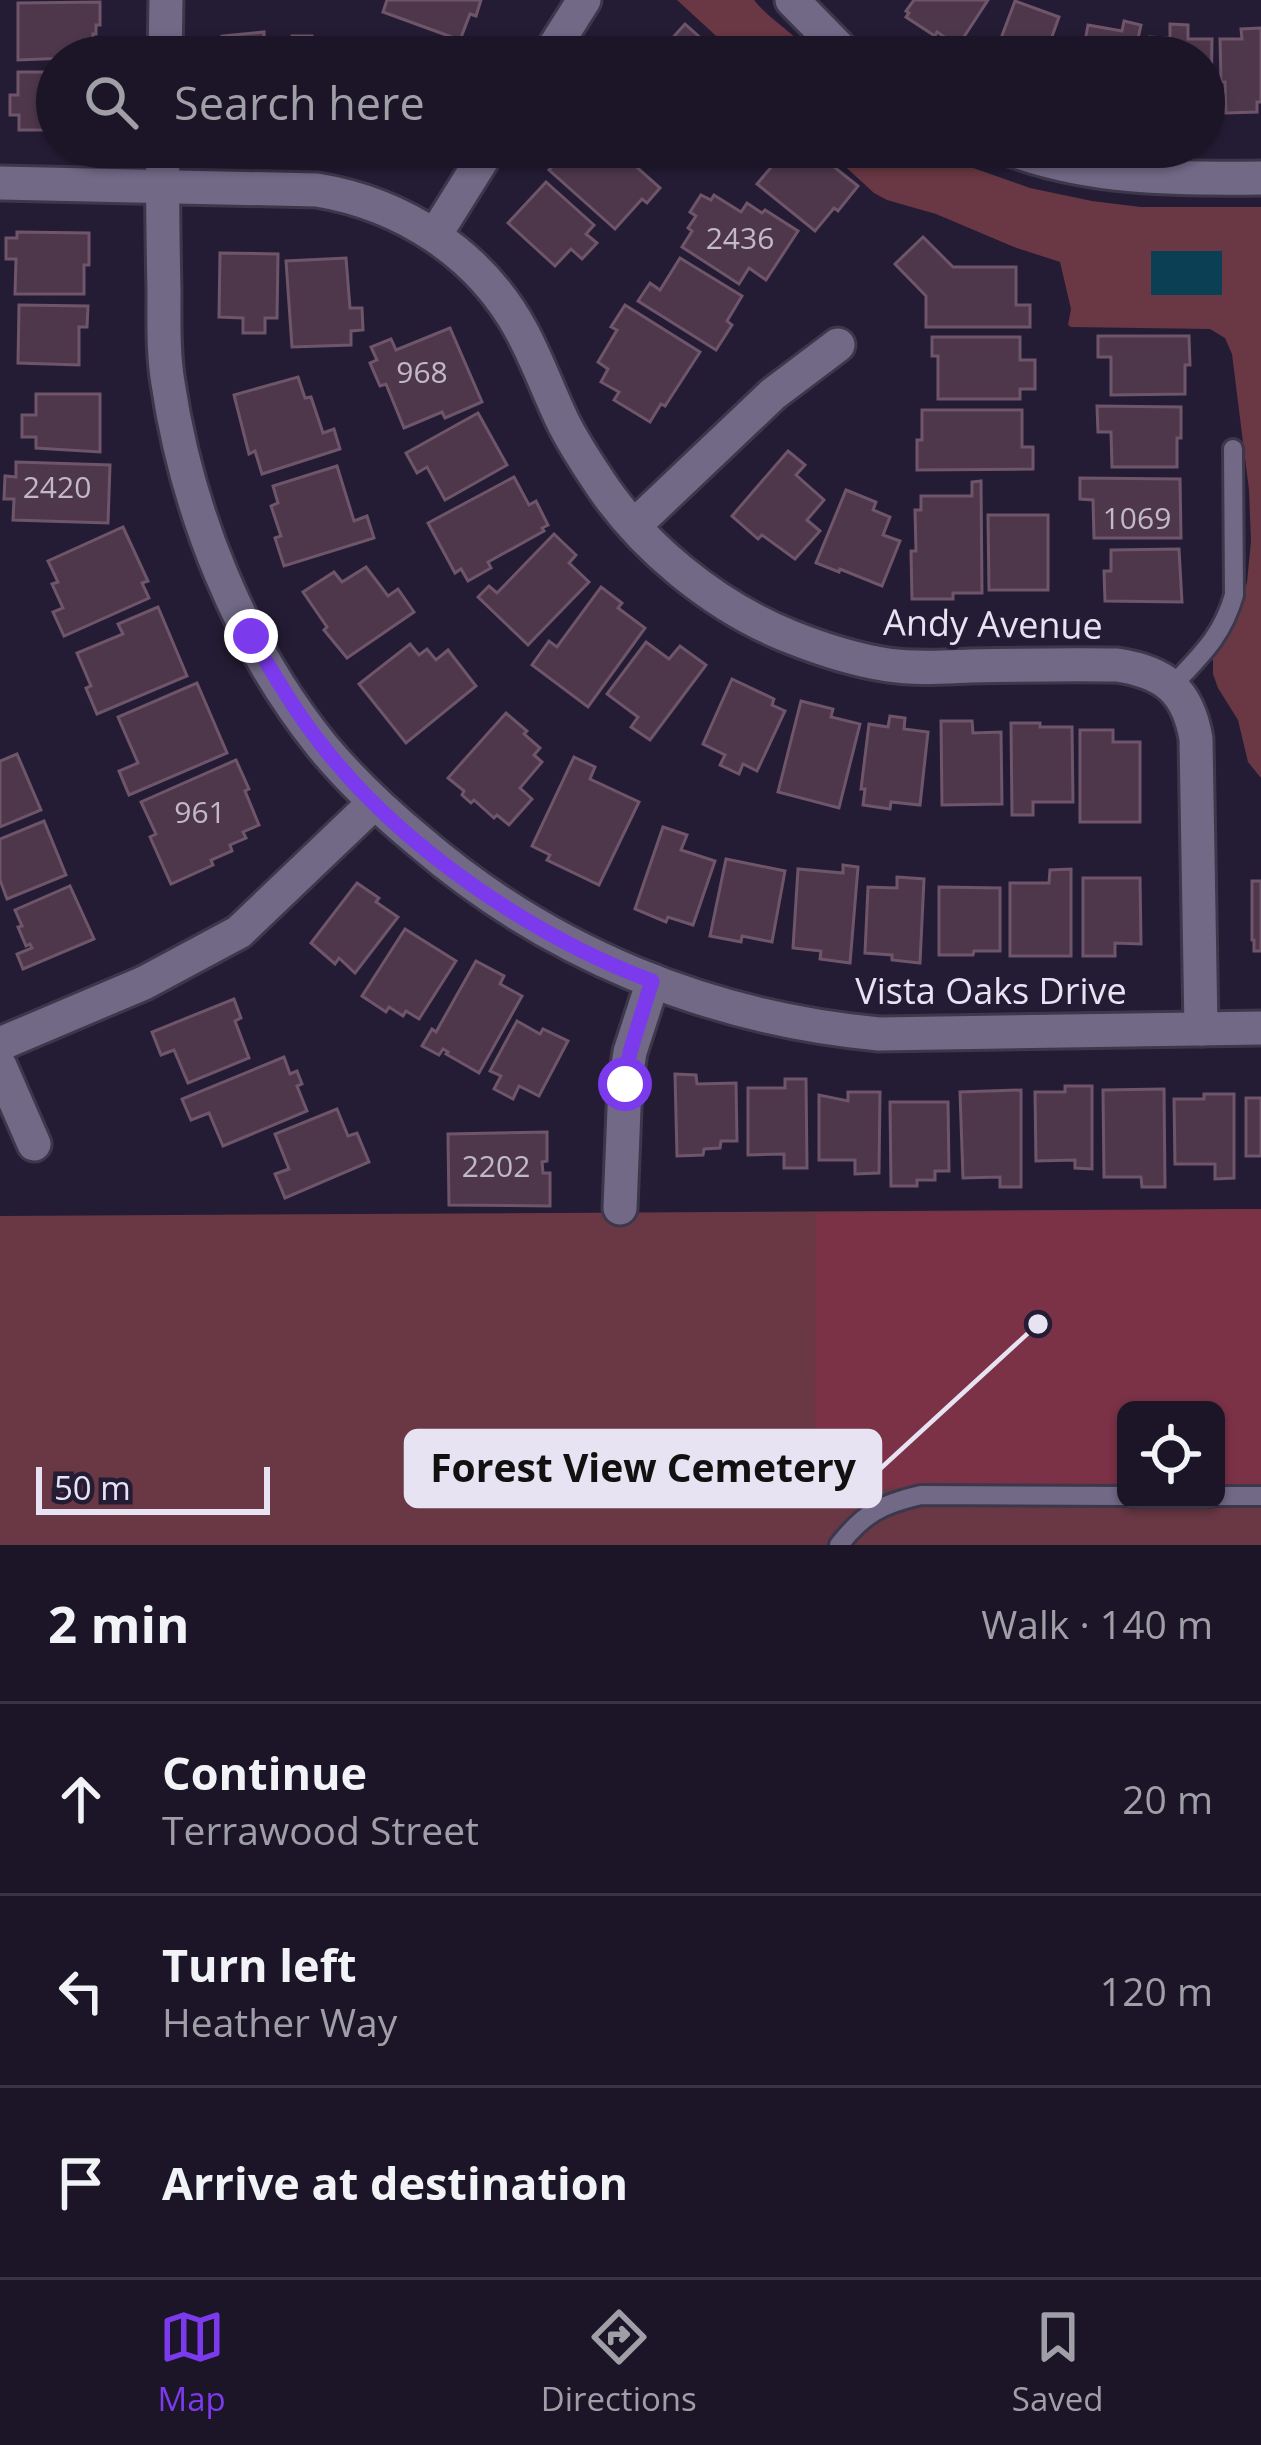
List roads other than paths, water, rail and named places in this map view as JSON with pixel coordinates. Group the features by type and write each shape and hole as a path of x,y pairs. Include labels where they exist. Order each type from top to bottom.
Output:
{"street":[{"path":"165,36 166,0"},
{"path":"561,36 584,0"},
{"path":"792,0 827,36"},
{"name":"Vista Oaks Drive","path":"162,168 167,380 186,469 220,569 251,636 323,747 374,803 490,898 545,933 618,968 724,1005 824,1029 879,1034 1261,1028"},
{"path":"434,235 477,168"},
{"path":"1076,168 1168,178 1261,178"},
{"name":"Andy Avenue","path":"0,183 285,188 341,194 402,217 434,235 482,275 504,303 564,424 598,482 634,526 687,575 750,618 841,654 889,665 1117,665 1144,670 1171,687"},
{"path":"634,526 772,394 838,345"},
{"path":"1171,687 1188,709 1196,739 1201,1028"},
{"path":"0,1044 144,983 239,932 374,803"},
{"path":"620,1208 625,1084 652,981"},
{"path":"0,1066 34,1144"}],"lane":[{"path":"1171,687 1215,640 1234,595 1232,449"},
{"path":"839,1545 861,1519 889,1502 921,1495 1117,1496"},
{"path":"1225,1496 1261,1496"}],"water":[{"path":"1151,251 1222,251 1222,295 1151,295"}],"place":[{"name":"Forest View Cemetery","path":"1038,1324"}]}
